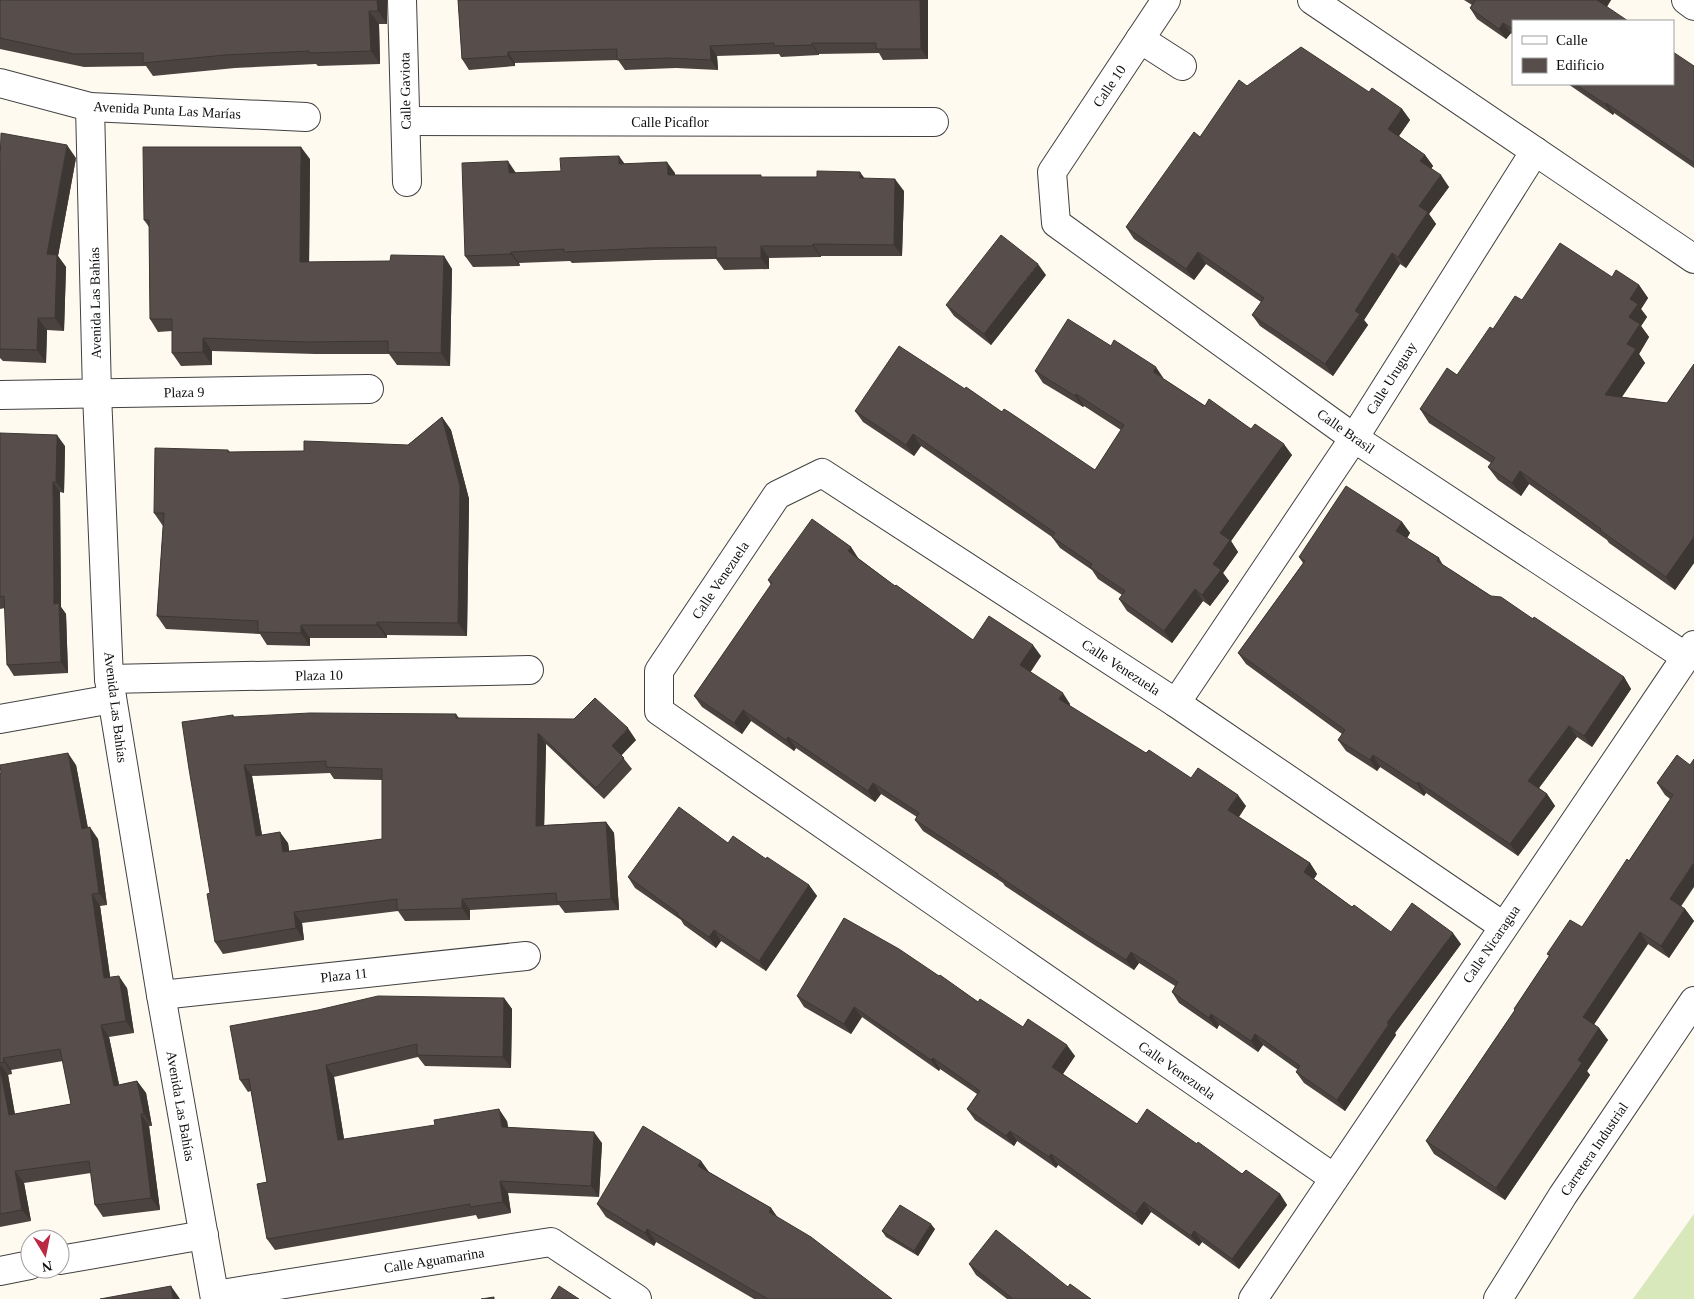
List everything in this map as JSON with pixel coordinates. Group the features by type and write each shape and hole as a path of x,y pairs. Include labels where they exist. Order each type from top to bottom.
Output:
{"street":[{"name":"Calle Gaviota","path":"402,0 407,182"},
{"name":"Calle 10","path":"1052,172 1166,0"},
{"path":"1312,0 1694,259"},
{"path":"1686,0 1694,6"},
{"path":"1140,39 1182,66"},
{"name":"Avenida Punta Las Marías","path":"0,82 90,107 306,117"},
{"name":"Avenida Las Bahías","path":"90,107 97,394 111,689 161,995 215,1297"},
{"name":"Calle Picaflor","path":"406,121 934,122"},
{"name":"Calle Uruguay","path":"1176,703 1354,438 1535,151"},
{"name":"Calle Brasil","path":"1052,172 1056,223 1354,438 1690,651"},
{"name":"Plaza 9","path":"0,395 369,389"},
{"name":"Calle Venezuela","path":"1334,1178 659,711 659,671 777,495 822,473 1176,703 1503,926"},
{"name":"Calle Nicaragua","path":"1252,1299 1690,651"},
{"name":"Plaza 10","path":"0,719 111,689 529,670"},
{"name":"Plaza 11","path":"161,995 526,956"},
{"name":"Carretera Industrial","path":"1498,1299 1563,1195 1694,1001"},
{"path":"70,1258 204,1235"},
{"name":"Calle Aguamarina","path":"215,1297 551,1242 637,1299"},
{"path":"0,1271 20,1267"}],"green space":[{"path":"1694,1214 1694,1299 1633,1299"}],"building":[{"path":"0,0 377,0 378,11 369,11 371,51 309,53 309,51 225,55 143,63 143,53 74,54 0,38"},
{"path":"458,0 920,0 921,49 876,49 876,43 812,43 812,45 774,46 774,43 710,46 711,60 668,58 617,60 617,49 508,52 508,56 462,59"},
{"path":"1597,0 1627,20 1512,20 1512,28 1503,23 1499,29 1470,8 1475,1"},
{"path":"1301,47 1369,92 1372,88 1402,109 1388,129 1425,155 1420,161 1441,175 1419,206 1428,212 1398,257 1392,253 1355,311 1360,314 1325,364 1252,315 1264,298 1198,252 1186,269 1126,227 1194,132 1200,137 1239,80 1247,86"},
{"path":"1674,53 1694,66 1694,163 1606,103 1576,85 1674,85"},
{"path":"1,133 67,145 47,254 57,255 55,318 38,318 37,350 0,349"},
{"path":"143,147 301,147 300,262 390,261 391,255 444,256 441,353 388,352 388,341 306,342 203,338 203,352 172,353 172,319 150,319 149,220 144,220"},
{"path":"619,156 619,164 667,162 668,175 817,177 817,171 860,172 860,178 895,179 894,245 813,244 813,246 761,246 761,258 716,258 716,247 564,252 564,249 465,256 462,163 508,161 509,173 561,171 560,158"},
{"path":"1001,235 1038,264 984,334 946,305"},
{"path":"1560,243 1612,277 1616,270 1639,285 1630,299 1638,304 1629,317 1640,324 1627,344 1636,349 1605,395 1667,403 1694,364 1694,537 1666,577 1520,471 1512,483 1488,467 1495,458 1420,409 1447,368 1457,375 1490,327 1493,329 1515,296 1522,300"},
{"path":"1068,319 1111,346 1114,340 1156,367 1153,372 1205,406 1209,399 1251,429 1255,424 1284,444 1220,533 1230,540 1213,564 1221,570 1202,595 1195,589 1164,631 1119,599 1125,591 1090,567 1092,564 1052,537 1055,533 913,434 906,445 855,411 899,346 965,389 966,387 1002,412 1004,409 1009,412 1095,470 1124,425 1076,394 1075,396 1035,371"},
{"path":"442,417 460,486 458,623 377,622 377,625 301,625 301,633 258,632 258,621 157,616 164,513 154,513 155,448 228,450 228,452 304,451 304,441 408,445"},
{"path":"0,433 57,435 56,482 53,482 54,604 59,603 61,662 7,665 4,596 0,597"},
{"path":"1346,486 1402,522 1396,531 1439,558 1437,561 1491,596 1501,597 1533,619 1534,617 1624,677 1584,736 1569,726 1528,781 1547,794 1510,844 1418,782 1417,784 1373,755 1370,760 1338,740 1345,730 1238,653 1305,561 1299,557"},
{"path":"812,519 851,547 848,551 973,640 989,616 1033,645 1020,665 1063,693 1059,699 1146,753 1149,750 1191,778 1198,768 1238,795 1228,810 1310,863 1304,872 1352,907 1354,905 1391,932 1412,903 1453,933 1387,1023 1389,1024 1337,1100 1296,1072 1300,1066 1255,1034 1251,1041 1211,1014 1209,1018 1172,992 1178,982 1131,952 1126,960 1088,936 915,820 919,813 873,783 868,791 788,737 786,740 743,710 734,723 694,696 772,583 768,580"},
{"path":"595,698 628,728 612,746 624,758 596,788 538,733 536,826 606,822 611,899 557,902 556,893 462,899 462,908 397,910 397,899 294,912 296,928 215,942 207,894 210,893 182,722 233,715 233,717 310,713 456,714 456,718 574,719","holes":["326,761 326,767 382,769 382,839 283,852 280,832 256,836 244,765"]},
{"path":"68,753 82,829 90,827 99,893 92,894 104,978 119,976 126,1021 101,1025 114,1086 137,1081 144,1114 141,1114 151,1198 95,1205 89,1161 15,1171 22,1210 0,1214 0,1067 9,1115 71,1104 60,1049 3,1058 4,1062 0,1063 0,765"},
{"path":"1677,755 1690,765 1694,759 1694,862 1670,899 1685,909 1661,946 1640,932 1583,1017 1599,1028 1578,1060 1582,1063 1496,1188 1426,1141 1515,1010 1550,955 1547,954 1570,920 1582,927 1627,859 1629,861 1673,795 1657,783"},
{"path":"679,807 728,843 733,836 809,885 759,961 714,930 709,937 628,877"},
{"path":"844,918 899,949 978,1002 980,999 1023,1027 1028,1019 1067,1045 1052,1067 1137,1124 1147,1109 1197,1144 1198,1142 1242,1174 1246,1170 1280,1194 1232,1259 1194,1231 1191,1236 1144,1202 1135,1214 1051,1154 1049,1157 1010,1131 1006,1136 967,1109 980,1091 854,1007 844,1024 797,996"},
{"path":"378,996 504,998 503,1057 417,1055 417,1044 326,1065 338,1140 435,1125 434,1120 499,1109 502,1127 594,1132 591,1186 500,1181 503,1202 470,1207 470,1204 267,1239 257,1184 267,1182 249,1079 240,1080 230,1026 318,1010"},
{"path":"643,1126 701,1161 698,1166 771,1208 769,1212 811,1237 892,1299 768,1299 647,1229 645,1233 597,1204"},
{"path":"900,1205 931,1224 914,1251 882,1231"},
{"path":"996,1230 1068,1287 1070,1284 1091,1299 1013,1299 969,1264"},
{"path":"171,1286 173,1299 100,1299"},
{"path":"559,1286 579,1299 551,1299"}]}
